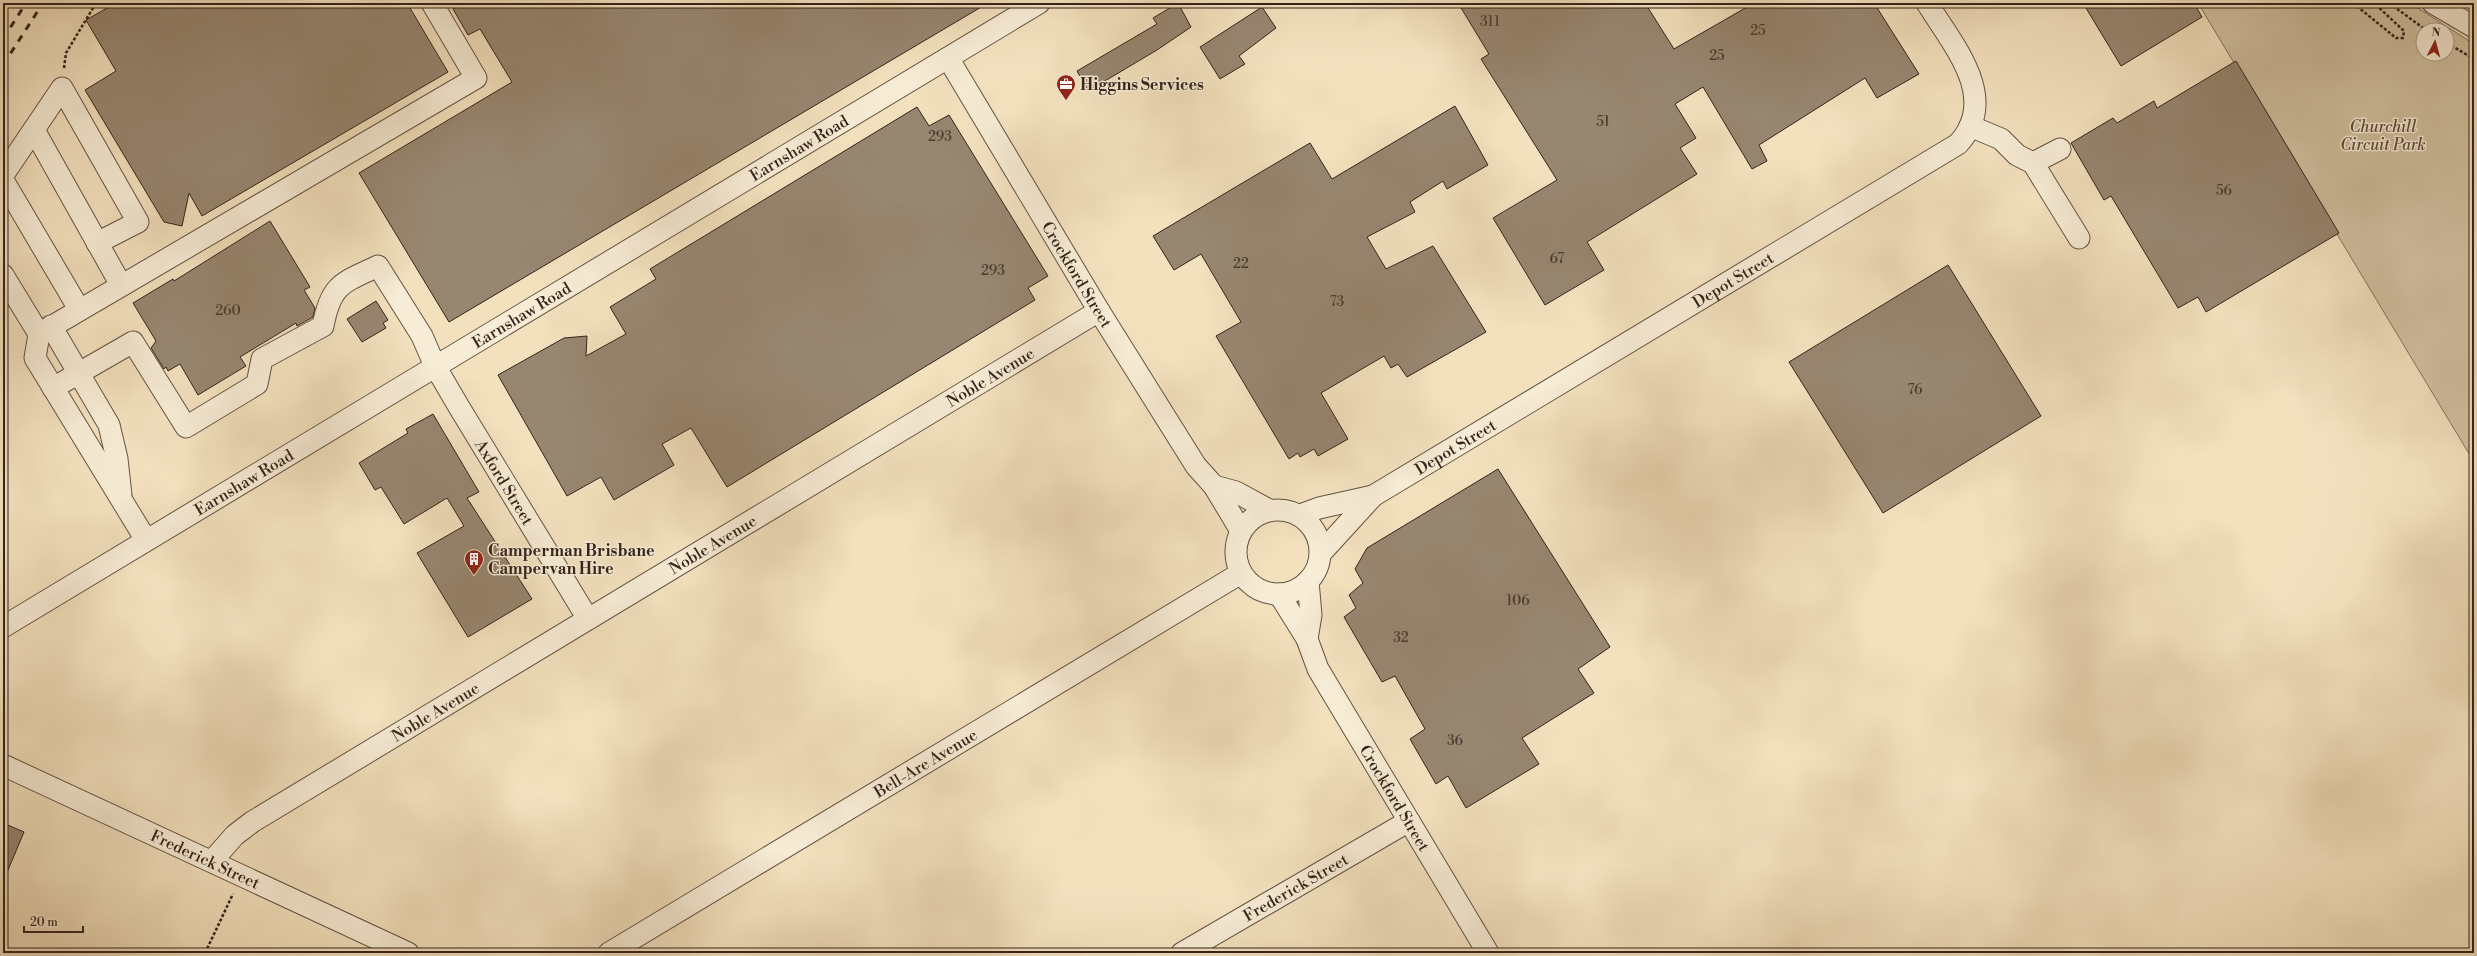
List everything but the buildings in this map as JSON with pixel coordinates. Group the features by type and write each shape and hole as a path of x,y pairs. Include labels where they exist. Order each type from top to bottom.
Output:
{"street":[{"path":"146,540 121,502 34,358 45,330 476,78 432,3"},
{"name":"Earnshaw Road","path":"3,627 1039,3"},
{"name":"Depot Street","path":"1321,553 1373,496 1947,152 1966,135 1974,112 1974,85 1968,71 1927,3"},
{"path":"2433,3 2474,27"},
{"name":"Crockford Street","path":"948,58 1098,310 1196,466 1214,486 1241,531"},
{"path":"3,175 62,88 138,222 97,244"},
{"path":"1970,126 2001,139 2017,154 2033,164 2079,238"},
{"path":"34,130 121,285"},
{"path":"2033,164 2060,149"},
{"path":"3,180 79,309"},
{"name":"Axford Street","path":"79,373 133,342 186,427 257,384 262,359 323,326 327,304 341,284 378,266 422,336 435,366 588,619"},
{"path":"3,275 79,373 109,425 117,459 121,502"},
{"name":"Noble Avenue","path":"212,861 235,835 252,822 1098,310"},
{"path":"53,388 79,373"},
{"path":"1214,486 1236,492 1269,510 1290,511 1300,515 1315,531 1321,553 1319,564 1308,582 1290,592 1279,594 1257,589 1241,574 1235,552 1241,531 1248,521 1269,510"},
{"name":"Depot Street","path":"1300,515 1319,508 1373,496"},
{"name":"Bell-Are Avenue","path":"610,953 1241,574"},
{"name":"Crockford Street","path":"1307,639 1311,615 1308,582"},
{"name":"Crockford Street","path":"1279,594 1307,639 1318,670 1488,953"},
{"name":"Frederick Street","path":"3,765 408,953"},
{"name":"Frederick Street","path":"1182,953 1409,821"}],"path":[{"path":"62,88 66,53 96,3"},
{"path":"2352,3 2396,38 2404,38 2404,31 2374,3"},
{"path":"2389,3 2415,22"},
{"path":"2455,48 2474,59"},
{"path":"205,953 242,875"}],"green space":[{"name":"Churchill Circuit Park","path":"2198,3 2410,3 2440,22 2415,22 2415,62 2455,62 2455,32 2474,44 2474,462"}],"railway":[{"path":"3,39 26,3"},
{"path":"3,65 43,3"}],"place":[{"name":"Higgins Services","path":"1066,101"},
{"name":"Camperman Brisbane Campervan Hire","path":"474,576"}]}
